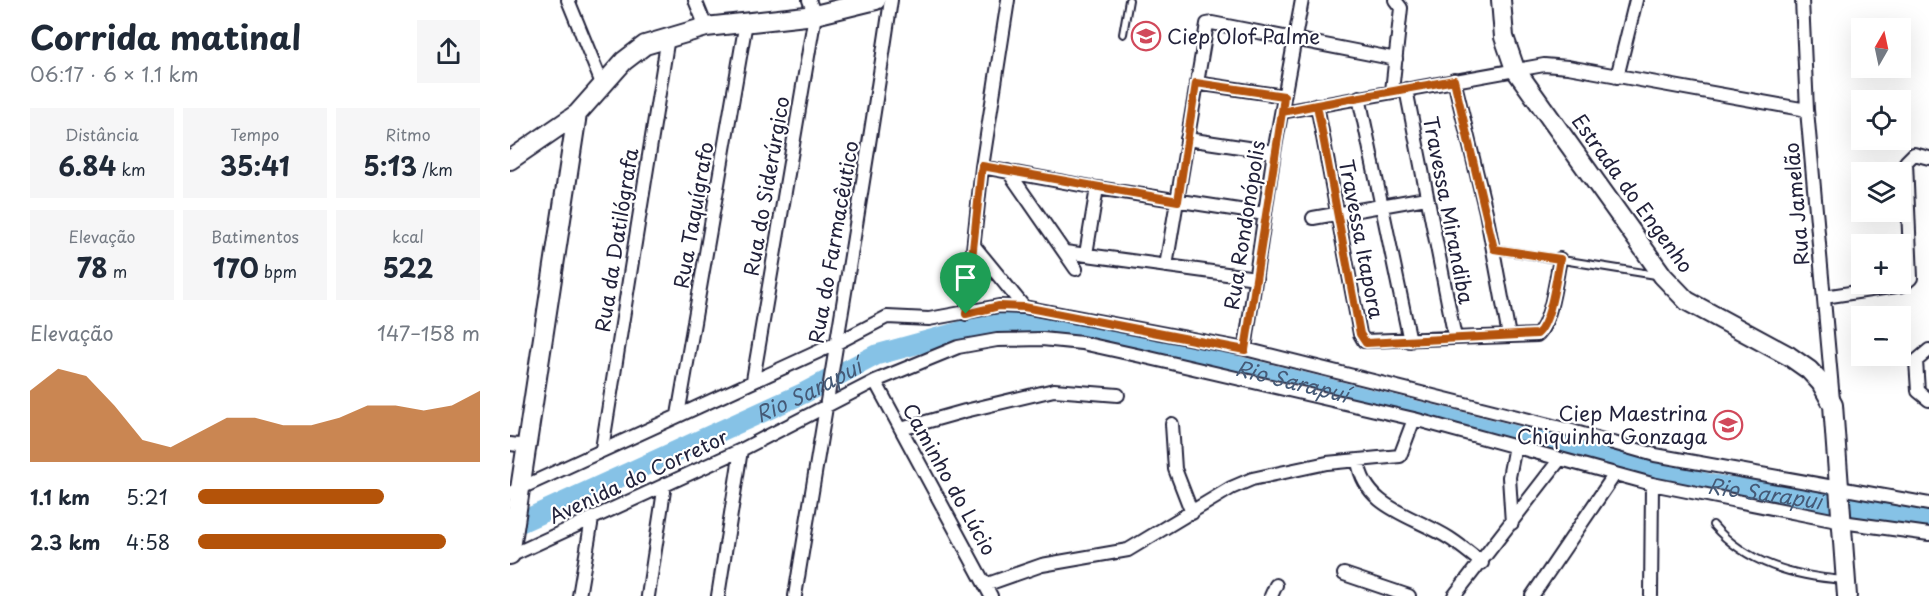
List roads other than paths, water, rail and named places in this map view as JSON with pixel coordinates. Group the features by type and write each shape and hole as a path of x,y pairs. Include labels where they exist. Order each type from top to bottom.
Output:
{"street":[{"path":"568,0 603,86"},
{"path":"695,0 706,27"},
{"path":"511,155 577,114 631,56 645,45 706,27 746,22 812,7 876,0"},
{"name":"Rua do Farmacêutico","path":"795,596 834,351 865,177 891,0"},
{"path":"966,314 982,166 1008,0"},
{"name":"Rua Rondonópolis","path":"1245,350 1274,152 1302,0"},
{"path":"1392,91 1401,8 1395,0"},
{"name":"Estrada do Engenho","path":"1501,0 1504,37 1515,69 1663,276 1687,301 1789,356 1809,370 1821,383 1833,405 1847,588"},
{"path":"1617,77 1636,0"},
{"name":"Rua Jamelão","path":"1802,0 1807,110 1833,405"},
{"name":"Rua do Siderúrgico","path":"753,380 812,7"},
{"name":"Rua Taquígrafo","path":"678,415 746,22"},
{"path":"1166,266 1204,29 1207,24 1212,23 1396,59"},
{"name":"Rua da Datilógrafa","path":"602,449 668,37"},
{"path":"1282,112 1544,65 1569,67 1807,110"},
{"path":"1454,80 1494,249 1509,336"},
{"path":"1196,83 1284,96"},
{"name":"Travessa Mirandiba","path":"1406,89 1455,338"},
{"path":"1359,97 1410,341"},
{"name":"Travessa Itapora","path":"1317,105 1362,340 1366,343 1530,336 1542,330 1560,259"},
{"path":"510,556 517,511 515,491 518,445 577,114"},
{"path":"1187,139 1274,152"},
{"path":"1824,297 1903,285 1911,278 1906,162 1914,153 1929,158"},
{"path":"982,166 1097,188 1265,214"},
{"path":"1008,171 1076,269"},
{"path":"1086,254 1097,188"},
{"path":"1313,218 1426,198"},
{"path":"975,247 1024,307"},
{"path":"1065,252 1256,278"},
{"name":"Avenida do Corretor","path":"515,491 753,380 834,351 887,317 929,319 966,314 999,306 1024,307 1245,350 1565,429 1840,504 1929,534"},
{"name":"Avenida do Corretor","path":"510,556 741,450 825,409 875,381 958,347 997,340 1042,339 1082,343 1414,419 1653,484 1840,504 1929,504"},
{"path":"1929,350 1916,361 1918,391 1929,400"},
{"name":"Caminho do Lúcio","path":"875,381 989,593"},
{"path":"901,429 1054,390 1118,395"},
{"path":"989,593 1042,565 1128,550 1231,488 1252,480 1328,463 1400,456 1414,419"},
{"path":"1172,424 1175,469 1192,513"},
{"path":"1512,523 1509,477 1515,446"},
{"path":"718,596 741,450"},
{"path":"1454,596 1482,563 1560,459"},
{"path":"1358,461 1360,477 1376,497 1397,512 1448,537 1482,563"},
{"path":"1532,596 1615,474"},
{"path":"648,596 665,484"},
{"path":"1652,596 1653,484"},
{"path":"579,596 592,519"},
{"path":"1344,574 1409,596"}],"lane":[{"path":"1123,34 1129,0"},
{"path":"1494,249 1663,276"},
{"path":"1713,525 1736,547 1767,564 1847,588"}],"waterway":[{"name":"Rio Sarapuí","path":"510,527 804,393 876,355 996,322 1056,324 1127,339 1712,485 1812,499 1929,520"}],"place":[{"name":"Ciep Olof Palme","path":"1146,36"},
{"name":"Ciep Maestrina Chiquinha Gonzaga","path":"1728,425"}]}
